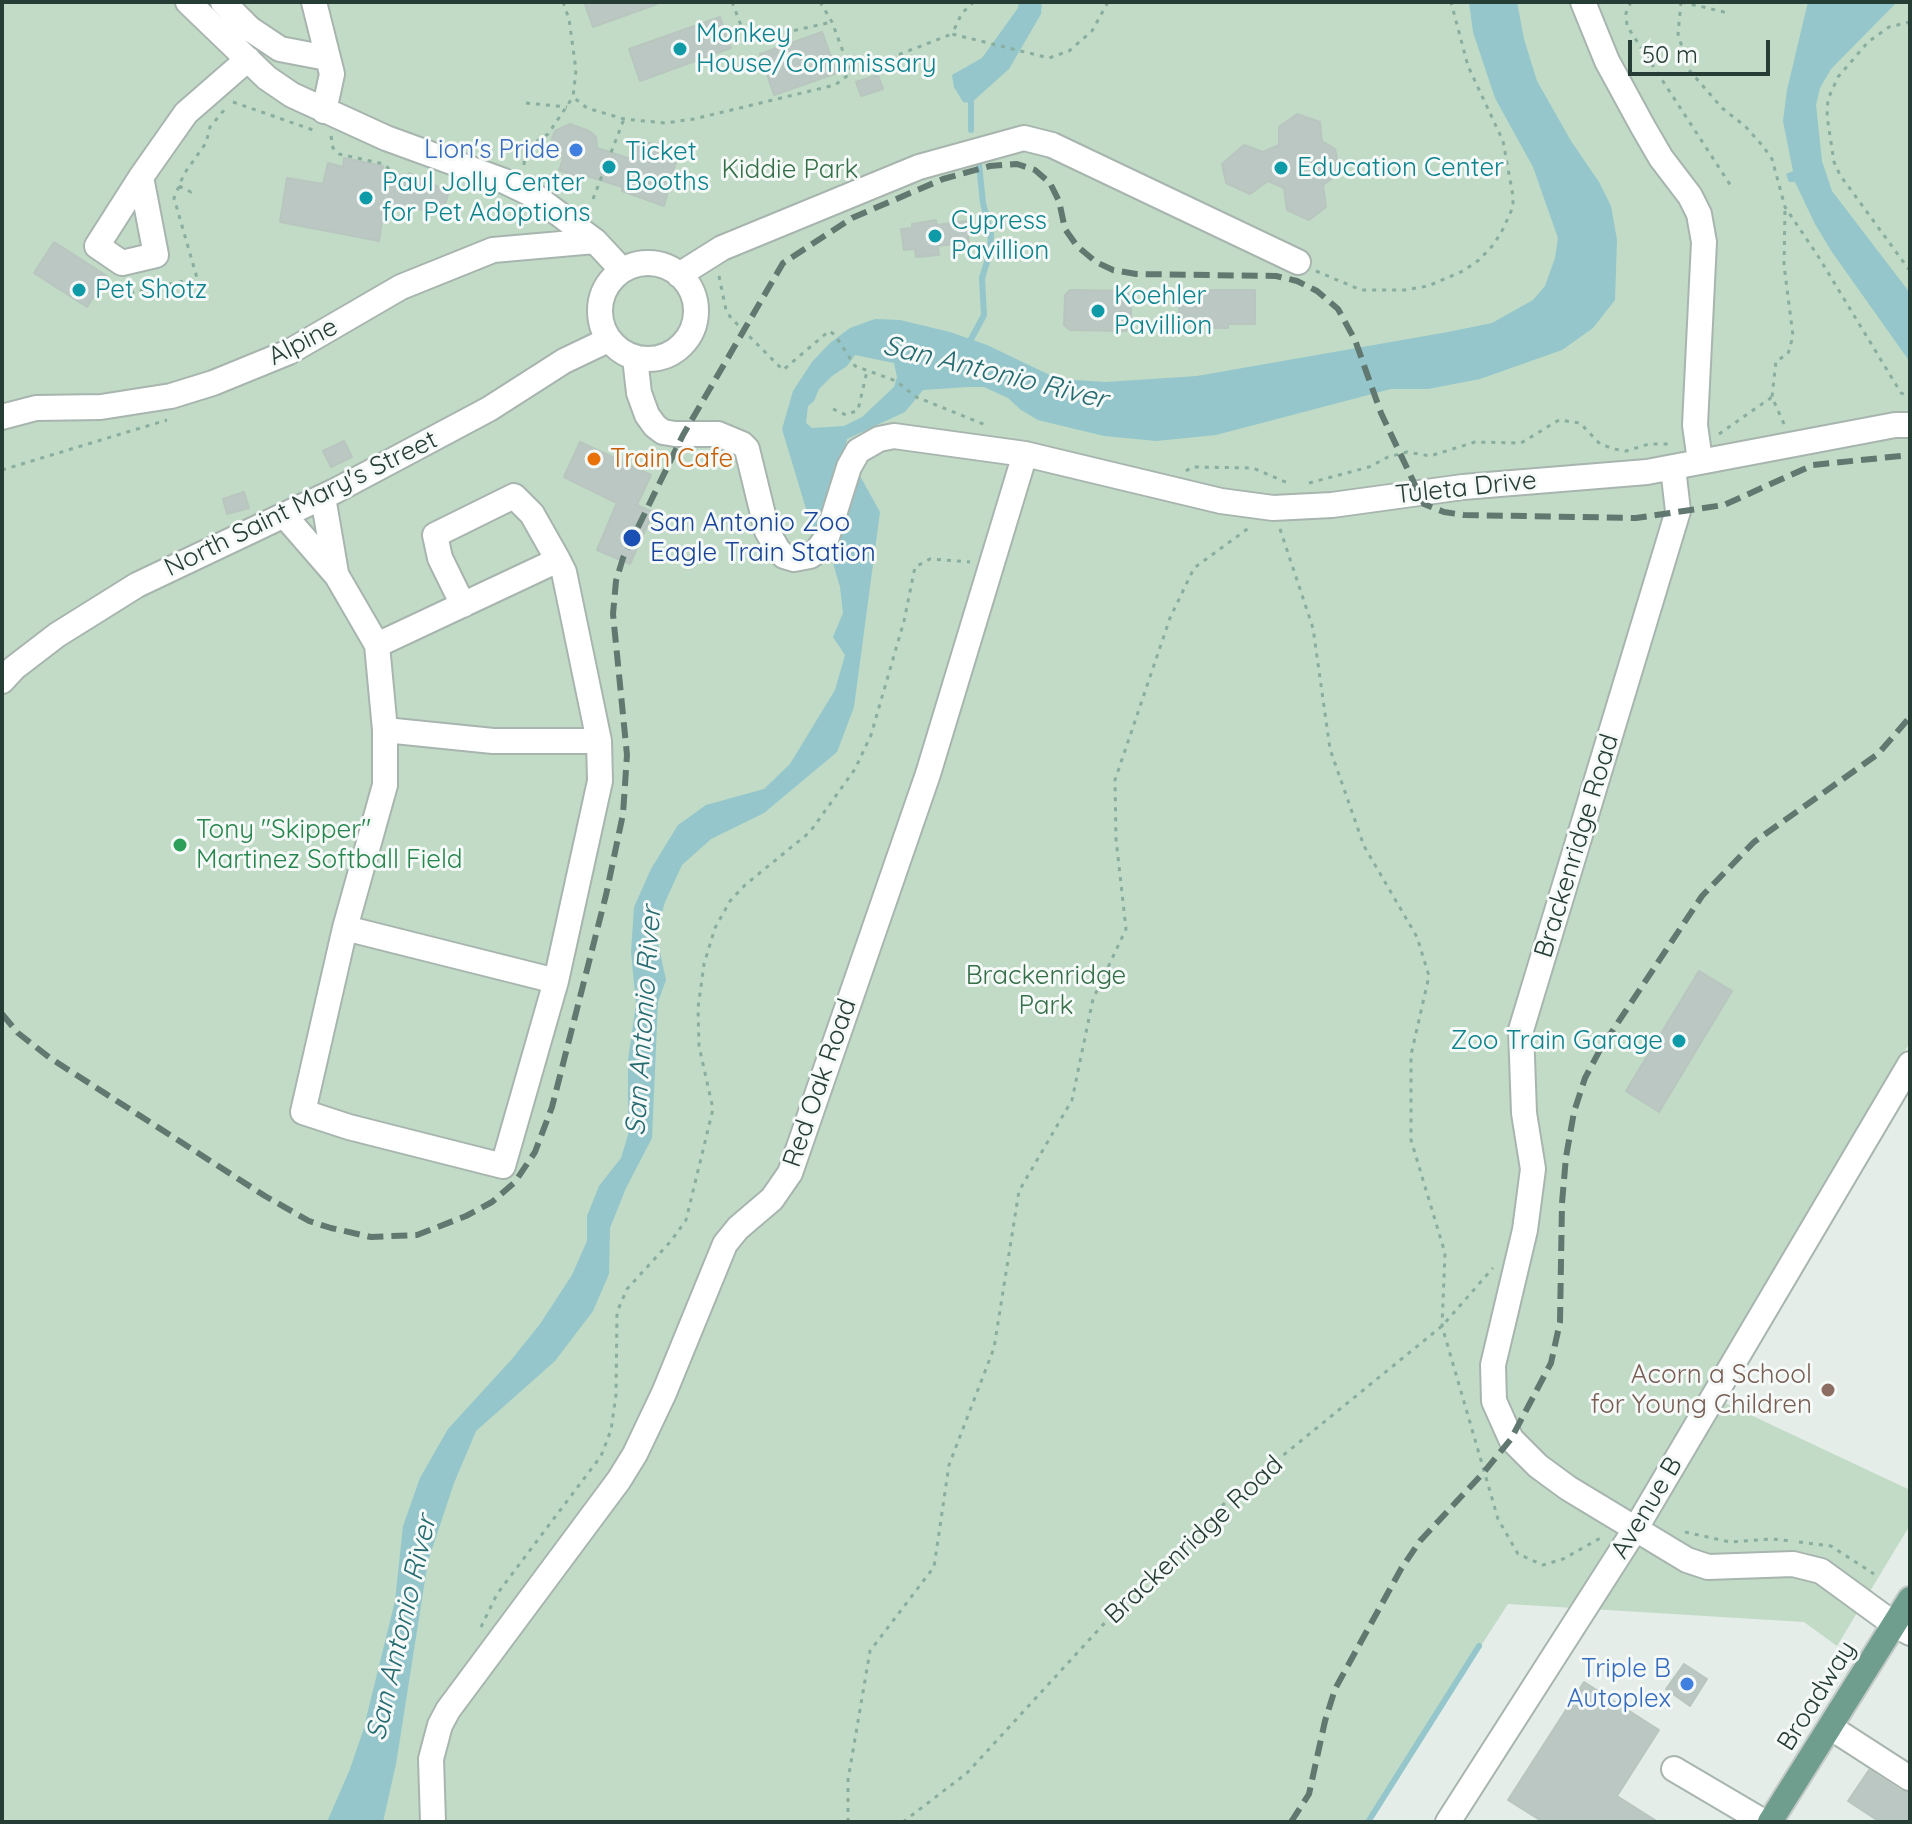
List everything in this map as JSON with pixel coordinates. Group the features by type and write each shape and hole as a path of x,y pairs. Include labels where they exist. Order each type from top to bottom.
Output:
{"main road":[{"name":"Broadway","path":"1767,1822 1830,1727 1902,1629 1910,1599"}],"street":[{"path":"188,2 267,78 292,95 321,122 386,138 504,181 535,196 595,241 622,270"},
{"path":"223,2 250,29 280,49 327,58"},
{"path":"314,2 332,74 321,122"},
{"path":"1583,2 1607,61 1661,158 1690,196 1699,214 1704,242 1691,453"},
{"path":"141,177 186,113 248,59"},
{"path":"679,275 707,255 919,167 1024,138 1052,145 1298,262"},
{"name":"Alpine","path":"2,417 36,408 101,407 171,396 213,383 289,352 401,287 493,250 595,241"},
{"path":"656,264 679,275 692,291 696,304 696,317 687,340 667,356 654,360 635,358 618,350 608,340 599,310 602,294 610,280 633,265 656,264"},
{"name":"North Saint Mary's Street","path":"2,681 57,635 137,585 323,497 489,409 564,361 608,340"},
{"name":"Tuleta Drive","path":"635,358 639,393 655,426 663,432 675,434 718,434 747,449 767,531 778,550 794,559 810,556 822,544 853,458 858,451 879,439 904,436 1025,454 1221,501 1273,508 1332,505 1418,491 1673,468 1691,453 1793,445 1895,425 1910,425"},
{"name":"Red Oak Road","path":"433,1822 431,1759 440,1725 448,1710 619,1480 659,1403 725,1244 738,1228 772,1199 790,1173 918,804 1025,454"},
{"name":"Brackenridge Road","path":"1673,468 1678,511 1521,1030 1524,1113 1533,1169 1525,1230 1493,1365 1494,1401 1511,1439 1538,1466 1625,1530 1708,1567 1793,1564 1821,1571 1902,1629"},
{"path":"284,515 337,576 377,645 385,730 385,785 345,928 303,1112 349,1127 503,1166 556,981 600,781 599,741 564,572 532,514 514,496 435,535 440,558 463,605"},
{"path":"323,497 337,576"},
{"path":"377,645 558,560"},
{"path":"385,730 493,741 599,741"},
{"path":"345,928 556,981"},
{"name":"Avenue B","path":"1448,1822 1910,1065"},
{"path":"1830,1727 1909,1778"},
{"path":"1674,1769 1767,1822"}],"path":[{"path":"524,168 525,149 548,134 573,97 576,70 569,19 563,2"},
{"path":"732,2 747,41 832,22"},
{"path":"820,2 832,22 851,73"},
{"path":"952,34 962,13 974,2"},
{"path":"573,97 587,108 624,119 665,123 694,119 835,85 851,73 952,34 1049,58 1069,51 1092,31 1108,2"},
{"path":"1298,262 1341,284 1361,290 1405,290 1428,286 1463,271 1494,244 1513,207 1508,164 1503,141 1468,66 1451,2"},
{"path":"1631,2 1626,13 1627,26 1731,186"},
{"path":"1728,13 1682,2 1678,34 1689,70 1722,108 1745,126 1772,159 1785,207 1784,265 1793,336 1788,354 1776,361 1772,397 1793,445"},
{"path":"1910,22 1889,27 1868,42 1838,77 1828,99 1827,116 1834,162 1840,175 1910,271"},
{"path":"113,280 122,295 197,278 174,198 184,174 206,143 210,127 232,101 321,122"},
{"path":"526,103 567,107"},
{"path":"593,199 624,119"},
{"path":"335,138 331,136 333,148 339,154 384,164 398,178"},
{"path":"179,186 191,192 196,190"},
{"path":"1785,207 1901,393 1910,397"},
{"path":"707,255 718,273 726,310 731,318 783,370 829,331 835,335 855,366 896,381 916,397 994,428"},
{"path":"833,409 846,415 858,410 867,371"},
{"path":"1716,436 1772,397"},
{"path":"1306,484 1369,467 1407,452 1430,456 1475,442 1521,443 1559,420 1580,423 1600,444 1614,449 1626,451 1649,444 1691,453"},
{"path":"1181,476 1192,467 1253,468 1289,484 1297,484"},
{"path":"848,1822 848,1780 870,1651 934,1567 949,1465 994,1348 1019,1191 1072,1100 1093,999 1126,929 1116,839 1115,780 1170,618 1194,568 1273,508 1313,628 1330,749 1364,846 1417,937 1429,976 1411,1055 1411,1140 1445,1253 1442,1326 1498,1519 1518,1554 1543,1565 1625,1530"},
{"path":"480,1630 497,1594 601,1456 611,1430 616,1395 617,1312 627,1289 686,1220 713,1109 699,1046 698,1008 704,964 715,928 730,901 745,885 810,832 855,769 871,735 904,621 915,567 930,559 975,563"},
{"name":"Brackenridge Road","path":"903,1822 967,1773 1123,1603 1227,1501 1442,1326 1494,1266"}],"green space":[{"name":"Brackenridge Park","path":"2,2 1910,2 1910,1042 1706,1394 1910,1490 1910,1525 1837,1646 1804,1622 1508,1604 1367,1822 2,1822"}],"water":[{"path":"1019,2 1042,2 1041,14 1009,69 971,103 963,102 954,87 952,75 982,58 1018,8"},
{"name":"San Antonio River","path":"1469,2 1517,2 1537,81 1611,206 1617,240 1615,300 1593,328 1562,350 1480,379 1428,389 1391,389 1216,435 1156,441 1104,436 1038,420 1008,398 984,387 967,387 923,390 905,412 847,439 845,449 880,512 854,707 837,752 764,813 711,839 682,865 665,902 656,934 666,980 658,1002 652,1138 626,1188 610,1228 609,1274 593,1311 555,1361 476,1431 454,1483 428,1561 396,1764 383,1822 327,1822 363,1731 395,1601 403,1526 420,1478 448,1429 512,1359 540,1324 572,1275 587,1241 587,1216 599,1186 621,1158 628,1135 628,1060 636,1004 631,952 634,907 651,869 678,825 706,805 764,789 790,764 835,690 845,655 833,637 843,613 840,587 831,556 810,522 782,429 793,391 812,362 830,343 850,328 875,319 900,320 950,332 987,345 1058,379 1106,382 1197,376 1492,323 1533,300 1545,286 1558,238 1533,167 1495,98 1473,32","holes":["855,355 894,363 897,377 894,387 862,417 844,426 812,428 806,423 808,406 819,389 847,366"]},
{"path":"1808,2 1897,2 1831,69 1820,88 1816,105 1822,161 1832,191 1910,293 1910,362 1832,252 1795,182 1789,182 1786,174 1793,171 1783,121 1787,90"}],"building":[{"path":"584,2 657,2 657,4 593,27"},
{"name":"Monkey House/Commissary","path":"720,17 731,48 640,81 629,49"},
{"path":"822,32 837,73 774,95 760,54"},
{"path":"878,75 883,89 861,96 856,82"},
{"name":"Education Center","path":"1297,114 1320,122 1322,141 1335,149 1340,173 1323,185 1326,207 1309,220 1287,210 1284,188 1268,181 1250,194 1226,183 1222,164 1244,145 1263,152 1279,145 1279,127"},
{"path":"570,124 596,137 597,148 631,159 637,139 663,147 661,157 676,162 664,206 622,191 622,187 559,170 563,159 553,147 552,138 555,131"},
{"name":"Paul Jolly Center for Pet Adoptions","path":"344,158 383,166 382,174 406,178 409,173 449,192 441,216 404,204 403,208 386,206 386,220 382,220 379,241 280,222 287,178 323,184 328,163 343,167"},
{"name":"Cypress Pavillion","path":"936,220 937,225 966,221 969,242 938,246 939,255 916,257 915,249 904,250 901,229"},
{"name":"Pet Shotz","path":"54,242 107,276 87,307 34,273"},
{"name":"Koehler Pavillion","path":"1070,290 1127,291 1131,297 1131,326 1126,331 1070,330 1064,325 1065,295"},
{"path":"1179,290 1255,290 1255,324 1228,324 1228,328 1212,328 1212,324 1179,324"},
{"path":"344,441 352,457 331,467 323,451"},
{"path":"580,442 651,475 637,505 653,512 630,564 597,550 617,503 564,477"},
{"path":"244,492 249,508 227,514 223,499"},
{"name":"Zoo Train Garage","path":"1699,971 1732,991 1659,1112 1626,1091"},
{"name":"Triple B Autoplex","path":"1684,1664 1707,1679 1690,1706 1666,1689"},
{"path":"1584,1682 1659,1730 1617,1796 1658,1822 1543,1822 1508,1800"},
{"path":"1869,1770 1901,1791 1910,1793 1910,1822 1880,1822 1848,1801"}],"waterway":[{"path":"971,95 971,130"},
{"name":"San Antonio River","path":"968,345 984,315 982,278 990,252 991,234 983,203 979,164"},
{"path":"1368,1822 1479,1646"}],"railway":[{"path":"2,1014 18,1033 50,1058 309,1221 371,1237 417,1235 492,1202 515,1182 535,1152 552,1107 606,895 623,814 627,755 613,614 616,581 623,558 683,435 783,263 852,218 943,179 990,166 1017,164 1035,170 1050,183 1059,201 1065,229 1077,246 1096,262 1113,270 1136,274 1276,276 1297,281 1317,291 1338,309 1355,340 1381,413 1424,504 1444,512 1636,518 1724,505 1813,465 1910,455"},
{"path":"1291,1822 1309,1794 1335,1689 1401,1569 1420,1541 1511,1439 1551,1363 1560,1322 1566,1157 1574,1112 1585,1078 1601,1048 1702,896 1754,842 1878,754 1910,717"}],"place":[{"name":"Monkey House/Commissary","path":"680,49"},
{"name":"Lion's Pride","path":"576,150"},
{"name":"Ticket Booths","path":"609,167"},
{"name":"Education Center","path":"1281,168"},
{"name":"Paul Jolly Center for Pet Adoptions","path":"366,198"},
{"name":"Cypress Pavillion","path":"935,236"},
{"name":"Pet Shotz","path":"79,290"},
{"name":"Koehler Pavillion","path":"1098,311"},
{"name":"Train Cafe","path":"594,459"},
{"name":"San Antonio Zoo Eagle Train Station","path":"632,538"},
{"name":"Tony \"Skipper\" Martinez Softball Field","path":"180,845"},
{"name":"Zoo Train Garage","path":"1679,1041"},
{"name":"Acorn a School for Young Children","path":"1828,1390"},
{"name":"Triple B Autoplex","path":"1687,1684"}],"park label":[{"name":"Kiddie Park","path":"790,170"}]}
